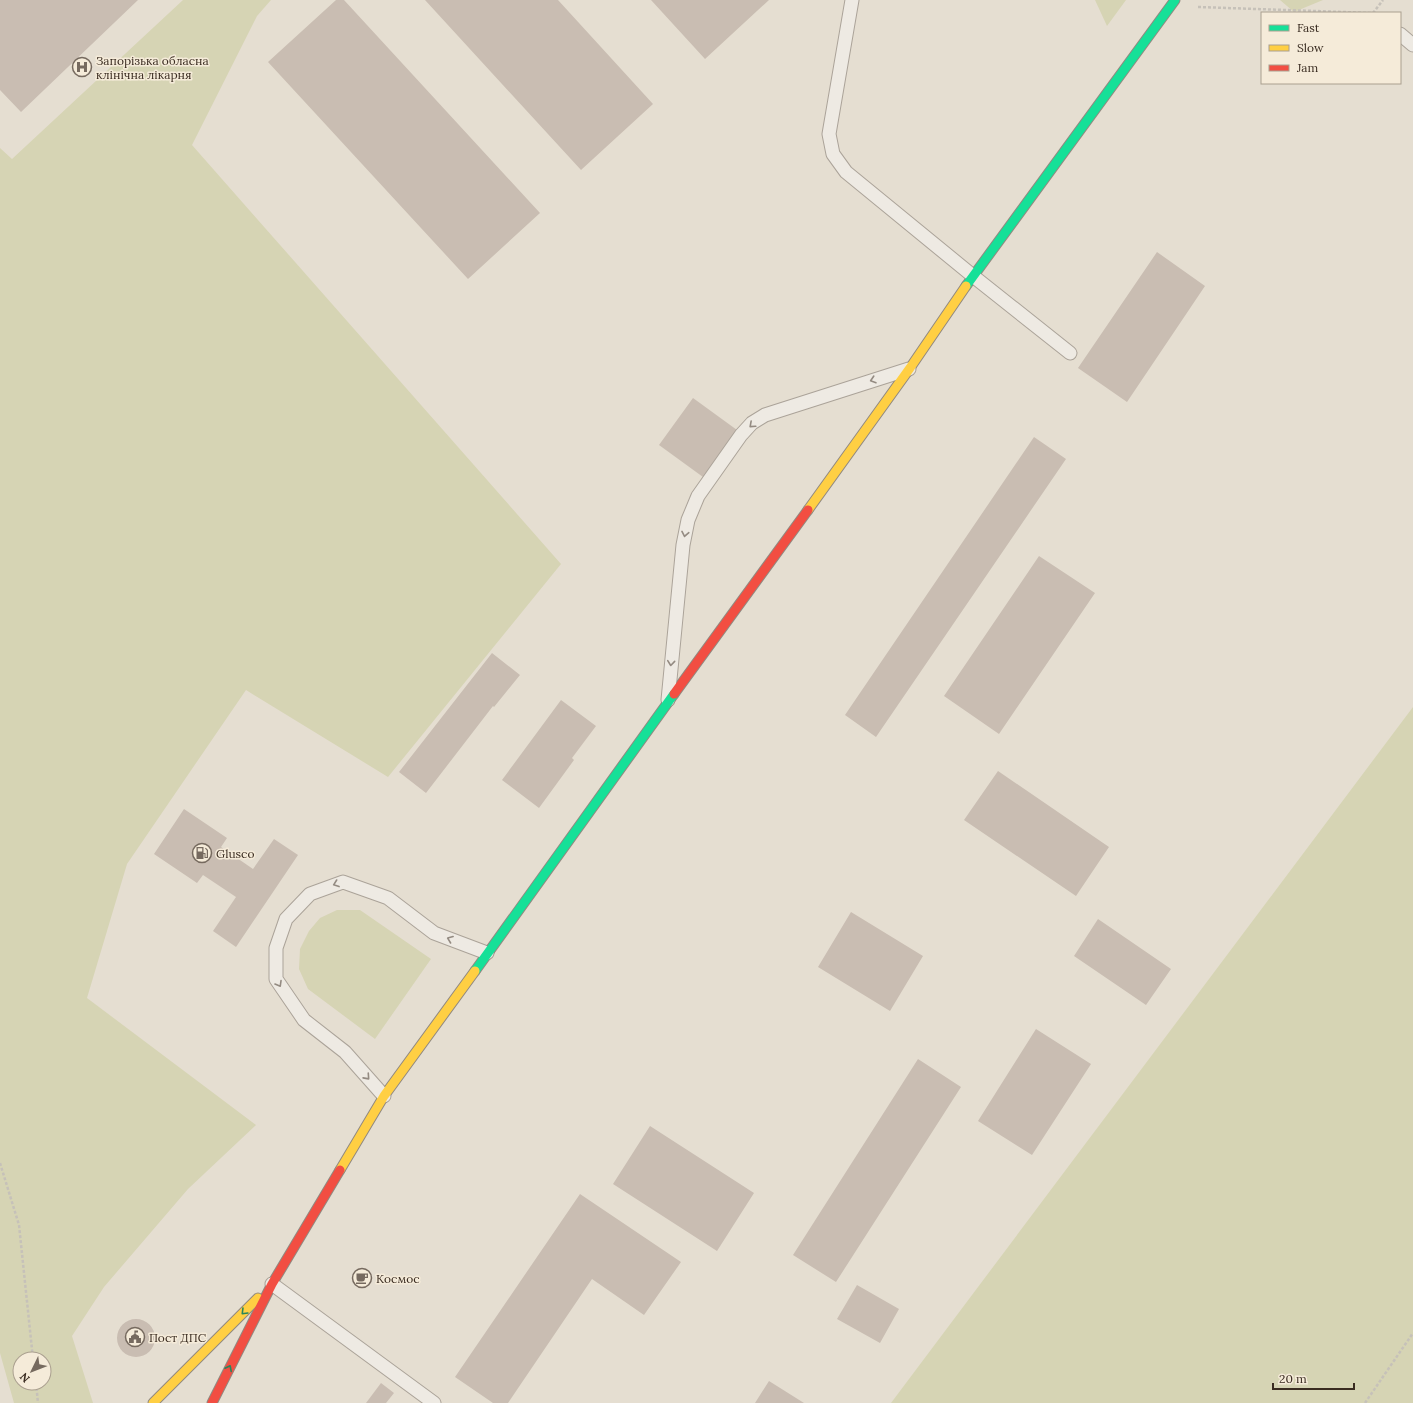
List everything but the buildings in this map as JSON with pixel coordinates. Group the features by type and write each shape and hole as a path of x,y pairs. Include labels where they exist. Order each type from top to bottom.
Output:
{"highway":[{"path":"212,1403 272,1284 384,1096 667,702 910,368 972,276 1172,3"},
{"path":"153,1403 272,1284"}],"lane":[{"path":"852,0 829,134 833,154 846,172 972,276 1070,353"},
{"path":"1401,35 1413,45"},
{"path":"667,702 683,545 688,520 698,496 741,435 752,423 765,415 910,368"},
{"path":"384,1096 345,1052 304,1020 276,980 276,948 286,919 310,894 343,882 388,898 434,933 487,953"},
{"path":"272,1284 434,1403"}],"path":[{"path":"1374,12 1383,0"},
{"path":"1172,3 1353,12"},
{"path":"0,1163 19,1225 32,1351"},
{"path":"1365,1403 1413,1333"},
{"path":"37,1391 38,1403"}],"shaded area":[{"path":"183,0 271,0 257,16 192,145 561,564 388,777 246,690 127,864 87,998 256,1125 188,1189 104,1287 72,1336 93,1403 14,1403 0,1353 0,148 12,159"},
{"path":"1095,0 1126,0 1107,26"},
{"path":"1280,0 1323,0 1294,12"},
{"path":"1413,707 1413,1403 891,1403"},
{"path":"337,910 360,910 431,959 375,1039 308,989 299,969 300,949 309,931 320,918"}],"traffic: fast":[{"path":"966,286 1175,0"},
{"path":"475,971 674,694"}],"traffic: slow":[{"path":"808,510 910,368 966,286"},
{"path":"340,1170 384,1096 475,971"},
{"path":"153,1403 258,1298"}],"traffic: jam":[{"path":"674,694 808,510"},
{"path":"212,1403 272,1284 340,1170"}],"place":[{"name":"Запорізька обласна клінічна лікарня","path":"82,67"},
{"name":"Glusco","path":"202,853"},
{"name":"Космос","path":"362,1278"},
{"name":"Пост ДПС","path":"135,1337"}]}
